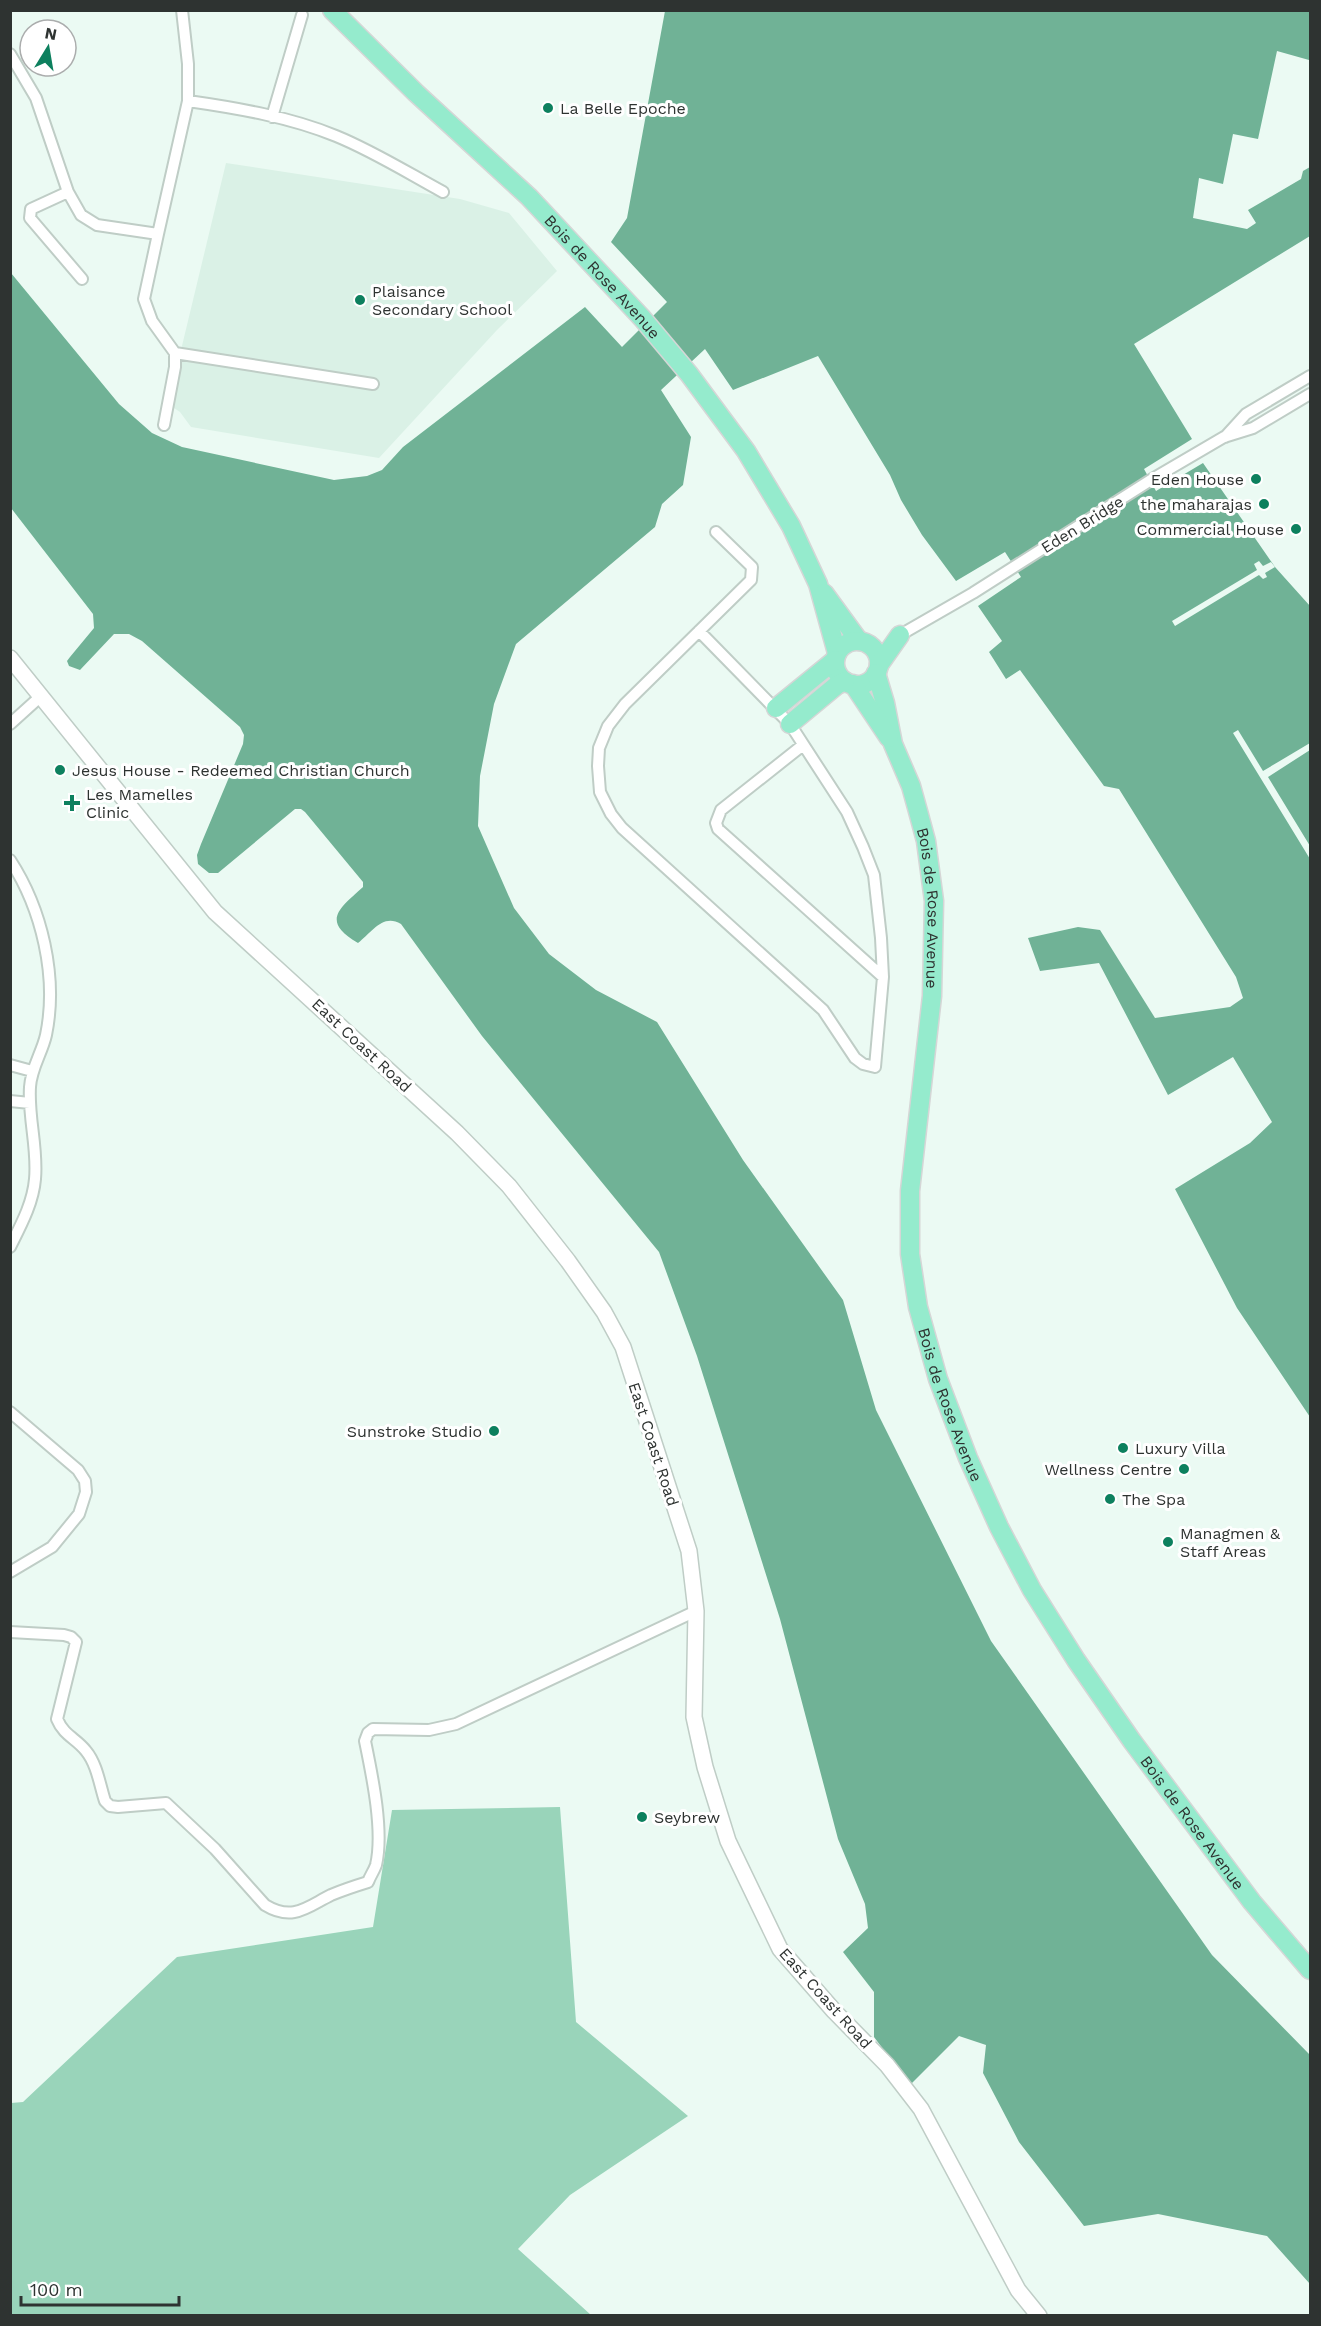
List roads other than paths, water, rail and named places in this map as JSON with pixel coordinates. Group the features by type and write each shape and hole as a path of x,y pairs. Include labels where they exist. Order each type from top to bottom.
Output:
{"main road":[{"name":"Bois de Rose Avenue","path":"332,10 416,93 529,197 642,318 689,374 746,451 791,526 818,584 836,657"},
{"name":"Bois de Rose Avenue","path":"818,584 862,642"},
{"path":"776,708 836,657 846,644 900,635"},
{"path":"790,724 837,685 867,682 900,635"},
{"path":"862,642 878,654 878,669"},
{"path":"836,657 837,672 849,683"},
{"name":"East Coast Road","path":"10,658 215,912 457,1133 509,1186 568,1261 604,1312 623,1347 689,1551 694,1578 696,1611 694,1717 705,1767 729,1841 780,1949 834,2011 887,2065 921,2109 969,2203 1018,2290 1039,2316"},
{"name":"Bois de Rose Avenue","path":"878,669 893,744 911,786 920,815 934,901 932,996 910,1191 910,1254 918,1308 938,1378 968,1458 999,1527 1032,1590 1056,1629 1132,1742 1252,1902 1311,1970"},
{"name":"Bois de Rose Avenue","path":"849,683 893,744"}],"street":[{"path":"164,425 175,367 175,353 152,321 144,299 188,101 188,64 182,10"},
{"path":"272,117 302,15"},
{"path":"10,54 36,98 68,192 81,215 97,225 158,234"},
{"path":"188,101 272,117 336,136 443,192"},
{"path":"68,192 30,209 29,214 82,279"},
{"path":"175,353 373,384"},
{"path":"1224,437 1246,414 1311,375"},
{"path":"1224,437 1253,428 1311,394"},
{"name":"Eden Bridge","path":"900,635 1010,570 1154,478 1224,437"},
{"path":"699,631 790,724 846,812 874,875 883,977 875,1067 863,1064 855,1058 823,1010 622,828 611,814 600,792 599,748 608,726 624,704 747,584 753,573 752,567 716,532"},
{"path":"10,724 41,696"},
{"path":"802,745 721,810 716,823 718,829 883,977"},
{"path":"10,860 37,915 49,974 45,1038 32,1071 30,1103 35,1178 25,1217 10,1247"},
{"path":"10,1065 32,1071"},
{"path":"10,1101 30,1103"},
{"path":"10,1412 78,1470 86,1481 86,1492 79,1514 52,1547 10,1572"},
{"path":"10,1632 64,1635 76,1642 57,1719 62,1731 86,1750 92,1760 105,1802 110,1806 118,1807 166,1803 215,1849 265,1905 274,1910 291,1912 308,1910 330,1896 368,1882 376,1866 378,1842 376,1796 365,1741 368,1733 373,1729 429,1730 456,1724 696,1611"}],"place":[{"name":"La Belle Epoche","path":"548,108"},
{"name":"Plaisance Secondary School","path":"360,300"},
{"name":"Eden House","path":"1256,479"},
{"name":"the maharajas","path":"1264,504"},
{"name":"Commercial House","path":"1296,529"},
{"name":"Jesus House - Redeemed Christian Church","path":"60,770"},
{"name":"Les Mamelles Clinic","path":"72,803"},
{"name":"Sunstroke Studio","path":"494,1431"},
{"name":"Luxury Villa","path":"1123,1448"},
{"name":"Wellness Centre","path":"1184,1469"},
{"name":"The Spa","path":"1110,1499"},
{"name":"Managmen & Staff Areas","path":"1168,1542"},
{"name":"Seybrew","path":"642,1817"}]}
